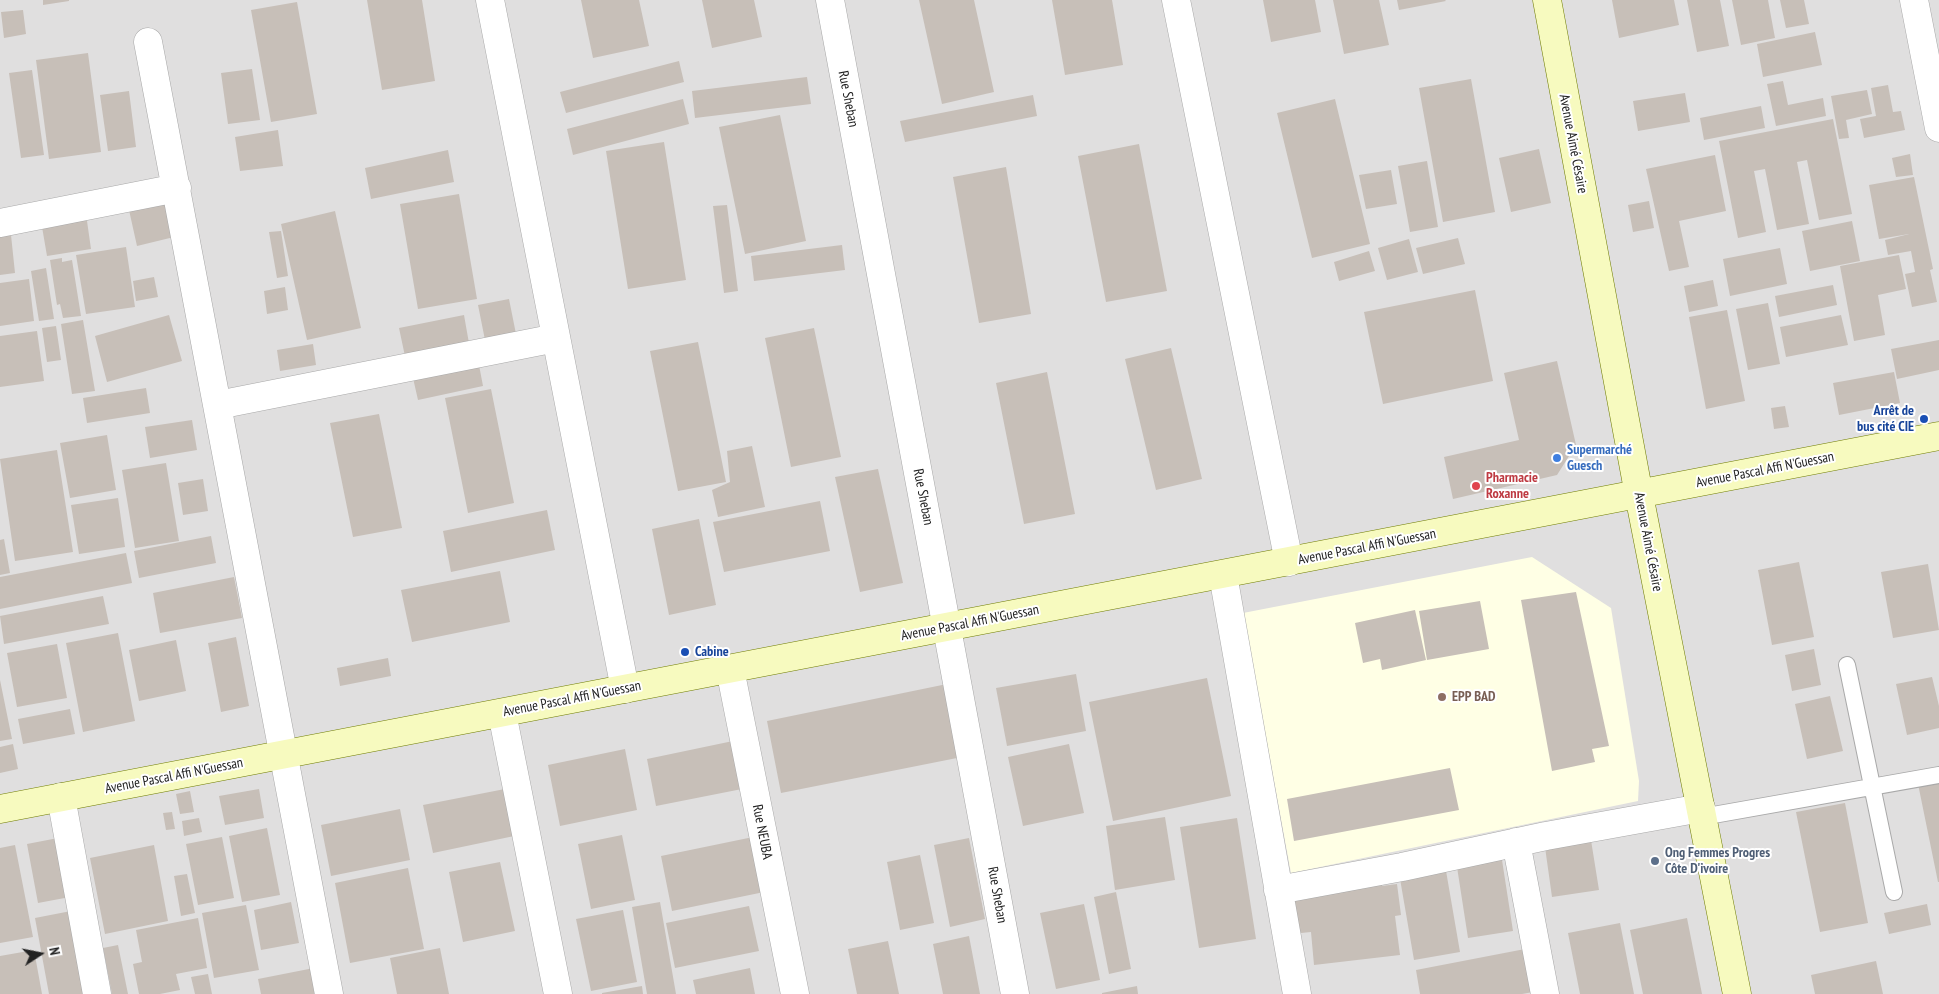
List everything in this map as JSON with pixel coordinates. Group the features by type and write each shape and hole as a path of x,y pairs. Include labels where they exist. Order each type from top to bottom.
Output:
{"street":[{"path":"490,0 625,689"},
{"name":"Rue Sheban","path":"830,0 1015,994"},
{"path":"1176,0 1289,562"},
{"name":"Avenue Aimé Césaire","path":"1547,0 1639,495 1737,994"},
{"path":"1914,0 1939,128"},
{"path":"148,42 329,994"},
{"path":"0,223 177,188"},
{"path":"218,405 556,338"},
{"name":"Avenue Pascal Affi N'Guessan","path":"0,809 1939,436"},
{"path":"1223,575 1297,994"},
{"name":"Rue NEUBA","path":"730,669 795,994"},
{"path":"502,713 558,994"},
{"path":"61,797 97,994"},
{"path":"1278,890 1402,868 1516,842 1701,812"},
{"path":"1516,842 1545,994"}],"lane":[{"path":"1847,665 1894,892"},
{"path":"1701,812 1872,787 1939,775"}],"shaded area":[{"path":"0,0 1939,0 1939,994 0,994"},
{"name":"EPP BAD","path":"1532,557 1611,608 1639,781 1638,801 1291,873 1243,613"}],"building":[{"path":"43,0 69,0 69,1 43,5"},
{"path":"367,0 422,0 435,81 382,90"},
{"path":"581,0 639,0 649,46 593,58"},
{"path":"702,0 754,0 762,37 712,48"},
{"path":"919,0 974,0 994,92 942,104"},
{"path":"1052,0 1112,0 1123,65 1065,75"},
{"path":"1263,0 1315,0 1321,32 1271,42"},
{"path":"1333,0 1379,0 1389,45 1344,54"},
{"path":"1397,0 1445,0 1446,1 1399,10"},
{"path":"1612,0 1674,0 1679,25 1619,38"},
{"path":"1687,0 1720,0 1729,46 1697,52"},
{"path":"1732,0 1768,0 1775,38 1741,45"},
{"path":"1780,0 1804,0 1809,24 1786,28"},
{"path":"297,2 317,114 271,122 251,10"},
{"path":"23,10 26,34 4,38 1,12"},
{"path":"1815,32 1822,65 1763,77 1757,44"},
{"path":"88,53 101,152 49,159 36,60"},
{"path":"679,61 684,82 566,113 560,92"},
{"path":"252,69 260,120 228,124 221,73"},
{"path":"32,70 44,155 21,158 9,73"},
{"path":"807,77 811,104 695,118 692,91"},
{"path":"1471,79 1495,212 1443,222 1419,88"},
{"path":"1783,81 1788,105 1823,98 1826,116 1776,126 1767,84"},
{"path":"1888,85 1893,112 1901,111 1905,130 1864,138 1860,119 1876,116 1871,88"},
{"path":"1867,90 1872,114 1846,120 1849,138 1839,139 1831,96"},
{"path":"129,91 136,147 108,151 100,95"},
{"path":"1685,93 1690,122 1638,131 1633,101"},
{"path":"1033,95 1037,116 905,142 900,121"},
{"path":"683,99 689,124 573,155 567,129"},
{"path":"1335,99 1370,244 1312,258 1277,113"},
{"path":"1761,106 1765,128 1704,140 1700,118"},
{"path":"780,115 806,241 745,254 719,127"},
{"path":"1833,119 1852,214 1819,220 1807,160 1797,162 1809,224 1777,230 1765,169 1754,171 1766,232 1738,238 1719,141"},
{"path":"278,130 283,166 240,171 235,137"},
{"path":"664,142 686,280 628,289 606,151"},
{"path":"1139,144 1167,291 1106,302 1078,156"},
{"path":"1539,149 1551,203 1511,212 1499,158"},
{"path":"448,150 454,182 371,199 365,168"},
{"path":"1910,154 1913,175 1896,177 1892,158"},
{"path":"1715,155 1726,211 1679,221 1689,267 1669,271 1646,169"},
{"path":"1427,161 1438,227 1410,232 1398,166"},
{"path":"1006,167 1031,314 979,323 953,177"},
{"path":"1391,170 1397,204 1366,209 1359,175"},
{"path":"1914,177 1933,269 1930,270 1937,302 1912,307 1905,274 1915,272 1911,251 1888,255 1885,240 1909,234 1879,239 1869,185"},
{"path":"459,194 477,299 418,309 400,204"},
{"path":"1649,201 1654,228 1633,232 1628,205"},
{"path":"166,202 174,237 137,246 129,210"},
{"path":"727,205 738,291 724,293 713,206"},
{"path":"335,211 361,328 307,340 281,224"},
{"path":"86,214 91,249 47,256 41,221"},
{"path":"1852,221 1860,261 1810,271 1802,231"},
{"path":"281,231 288,276 277,278 269,232"},
{"path":"11,235 15,273 0,275 0,237"},
{"path":"1458,238 1465,264 1423,274 1416,248"},
{"path":"1409,239 1418,272 1387,280 1378,248"},
{"path":"842,245 845,270 754,281 751,256"},
{"path":"126,247 135,307 86,314 76,255"},
{"path":"1780,248 1787,284 1730,296 1723,259"},
{"path":"1369,251 1375,271 1339,281 1334,262"},
{"path":"1899,255 1906,289 1878,295 1885,335 1854,341 1840,266"},
{"path":"62,258 62,262 72,260 81,316 63,318 60,304 57,305 50,260"},
{"path":"46,268 54,319 39,321 31,271"},
{"path":"154,277 158,297 136,301 133,281"},
{"path":"29,279 34,321 0,326 0,283"},
{"path":"1713,280 1718,306 1689,312 1684,286"},
{"path":"1833,285 1837,305 1779,317 1775,296"},
{"path":"285,287 288,310 267,314 264,291"},
{"path":"1475,290 1493,381 1383,404 1364,312"},
{"path":"509,299 517,339 486,345 478,305"},
{"path":"1768,303 1780,364 1748,370 1736,309"},
{"path":"1727,310 1745,401 1706,409 1689,317"},
{"path":"169,315 182,361 107,382 95,336"},
{"path":"464,315 470,349 406,361 399,328"},
{"path":"1841,315 1848,345 1786,357 1780,327"},
{"path":"83,320 95,391 72,394 61,324"},
{"path":"56,326 61,360 47,362 42,328"},
{"path":"814,328 841,457 791,467 765,338"},
{"path":"37,331 44,381 0,387 0,336"},
{"path":"1939,340 1939,370 1897,379 1891,349"},
{"path":"698,342 726,482 678,491 650,351"},
{"path":"313,344 316,365 280,371 277,350"},
{"path":"1171,348 1202,479 1156,490 1125,359"},
{"path":"1557,361 1576,445 1557,475 1453,499 1444,457 1519,440 1504,373"},
{"path":"479,365 483,386 418,400 413,378"},
{"path":"1047,372 1075,514 1024,524 996,383"},
{"path":"1894,372 1900,403 1839,415 1833,383"},
{"path":"146,388 150,413 87,423 83,398"},
{"path":"491,389 514,503 468,513 445,398"},
{"path":"1785,406 1789,427 1774,429 1771,408"},
{"path":"379,414 402,528 353,537 330,423"},
{"path":"192,420 197,450 150,458 145,427"},
{"path":"107,435 116,490 70,498 60,443"},
{"path":"752,446 765,507 718,517 712,490 730,482 727,451"},
{"path":"57,450 73,552 15,561 0,459"},
{"path":"166,463 179,541 135,548 122,470"},
{"path":"878,469 903,583 860,592 835,477"},
{"path":"203,479 208,511 183,515 178,483"},
{"path":"118,498 125,547 79,554 71,505"},
{"path":"820,501 830,551 724,572 713,522"},
{"path":"547,510 555,550 451,572 443,531"},
{"path":"699,519 716,605 669,615 652,529"},
{"path":"211,536 216,563 139,578 134,551"},
{"path":"4,539 10,573 0,575 0,540"},
{"path":"126,553 132,583 0,609 0,577"},
{"path":"1799,562 1814,637 1772,645 1758,570"},
{"path":"1928,564 1939,630 1893,638 1881,572"},
{"path":"500,571 510,622 412,642 401,590"},
{"path":"234,577 242,618 160,633 153,593"},
{"path":"1576,592 1609,746 1592,749 1595,762 1552,771 1521,600"},
{"path":"103,596 109,624 4,644 0,616"},
{"path":"1480,601 1489,649 1427,660 1419,611"},
{"path":"1415,610 1426,660 1382,670 1380,659 1363,663 1355,623"},
{"path":"118,633 135,721 83,732 66,643"},
{"path":"236,637 249,706 221,712 208,643"},
{"path":"176,640 186,691 139,701 129,650"},
{"path":"57,644 67,698 17,707 7,653"},
{"path":"1814,649 1821,685 1792,691 1785,655"},
{"path":"388,658 391,676 340,686 337,668"},
{"path":"1076,674 1086,731 1007,746 996,688"},
{"path":"1932,677 1939,706 1939,728 1907,735 1896,684"},
{"path":"1207,678 1231,796 1113,821 1089,702"},
{"path":"0,680 12,739 0,741"},
{"path":"947,684 962,757 781,793 767,721"},
{"path":"1830,696 1843,751 1807,759 1795,704"},
{"path":"70,709 75,734 23,744 18,719"},
{"path":"733,741 742,789 656,806 647,759"},
{"path":"13,744 18,769 0,773 0,747"},
{"path":"1069,744 1084,813 1023,826 1008,757"},
{"path":"625,749 637,810 560,826 548,765"},
{"path":"1450,768 1459,810 1294,841 1287,799"},
{"path":"1939,775 1939,882 1938,882 1917,779"},
{"path":"510,788 519,835 433,853 423,805"},
{"path":"259,789 264,818 225,825 219,796"},
{"path":"190,791 194,812 180,814 176,794"},
{"path":"1845,803 1868,923 1820,932 1796,812"},
{"path":"400,809 410,860 331,876 321,825"},
{"path":"172,812 175,829 166,830 163,813"},
{"path":"1165,817 1175,880 1115,890 1106,826"},
{"path":"199,818 202,832 184,836 182,821"},
{"path":"1237,818 1256,939 1199,948 1180,827"},
{"path":"267,828 280,895 242,902 229,836"},
{"path":"1590,834 1599,890 1552,897 1544,840"},
{"path":"622,835 635,900 591,909 578,844"},
{"path":"758,836 769,891 672,911 661,856"},
{"path":"222,837 234,898 198,905 186,844"},
{"path":"58,838 70,897 38,903 27,844"},
{"path":"969,838 985,919 950,927 934,845"},
{"path":"15,845 33,937 0,943 0,848"},
{"path":"154,845 168,921 105,934 90,858"},
{"path":"920,855 934,923 900,930 887,862"},
{"path":"1502,860 1513,931 1468,938 1457,867"},
{"path":"500,862 515,931 463,942 449,872"},
{"path":"1445,865 1460,952 1414,960 1399,873"},
{"path":"408,868 424,949 350,963 335,883"},
{"path":"187,874 195,913 181,916 174,876"},
{"path":"1382,879 1382,886 1397,884 1401,915 1395,916 1400,955 1314,965 1311,932 1291,934 1286,897"},
{"path":"1116,892 1131,969 1109,974 1094,897"},
{"path":"291,902 299,943 261,950 254,910"},
{"path":"660,902 676,994 647,994 632,907"},
{"path":"1084,904 1100,980 1056,989 1040,913"},
{"path":"1927,904 1931,925 1889,934 1884,913"},
{"path":"246,905 259,970 214,978 202,913"},
{"path":"749,906 759,951 675,968 666,923"},
{"path":"623,910 637,982 591,991 576,919"},
{"path":"71,911 87,994 49,994 35,918"},
{"path":"198,918 207,968 176,974 180,990 160,994 139,994 133,964 142,962 136,930"},
{"path":"1687,918 1702,994 1643,994 1630,930"},
{"path":"1620,923 1634,994 1580,994 1568,933"},
{"path":"969,936 980,994 943,994 933,944"},
{"path":"888,941 899,994 857,994 848,949"},
{"path":"118,945 128,994 112,994 103,948"},
{"path":"440,948 449,994 397,994 390,958"},
{"path":"1525,949 1533,992 1522,994 1420,994 1416,970"},
{"path":"34,950 42,994 0,994 0,956"},
{"path":"1876,961 1883,994 1815,994 1811,975"},
{"path":"319,967 324,994 261,994 258,979"},
{"path":"750,968 755,994 696,994 693,980"},
{"path":"208,974 212,994 195,994 191,977"},
{"path":"642,986 643,994 602,994 602,993"},
{"path":"1137,986 1138,994 1102,994 1102,993"}],"place":[{"name":"Arrêt de bus cité CIE","path":"1924,419"},
{"name":"Supermarché Guesch","path":"1557,458"},
{"name":"Pharmacie Roxanne","path":"1476,486"},
{"name":"Cabine","path":"685,652"},
{"name":"EPP BAD","path":"1442,697"},
{"name":"Ong Femmes Progres Côte D'ivoire","path":"1655,861"}]}
